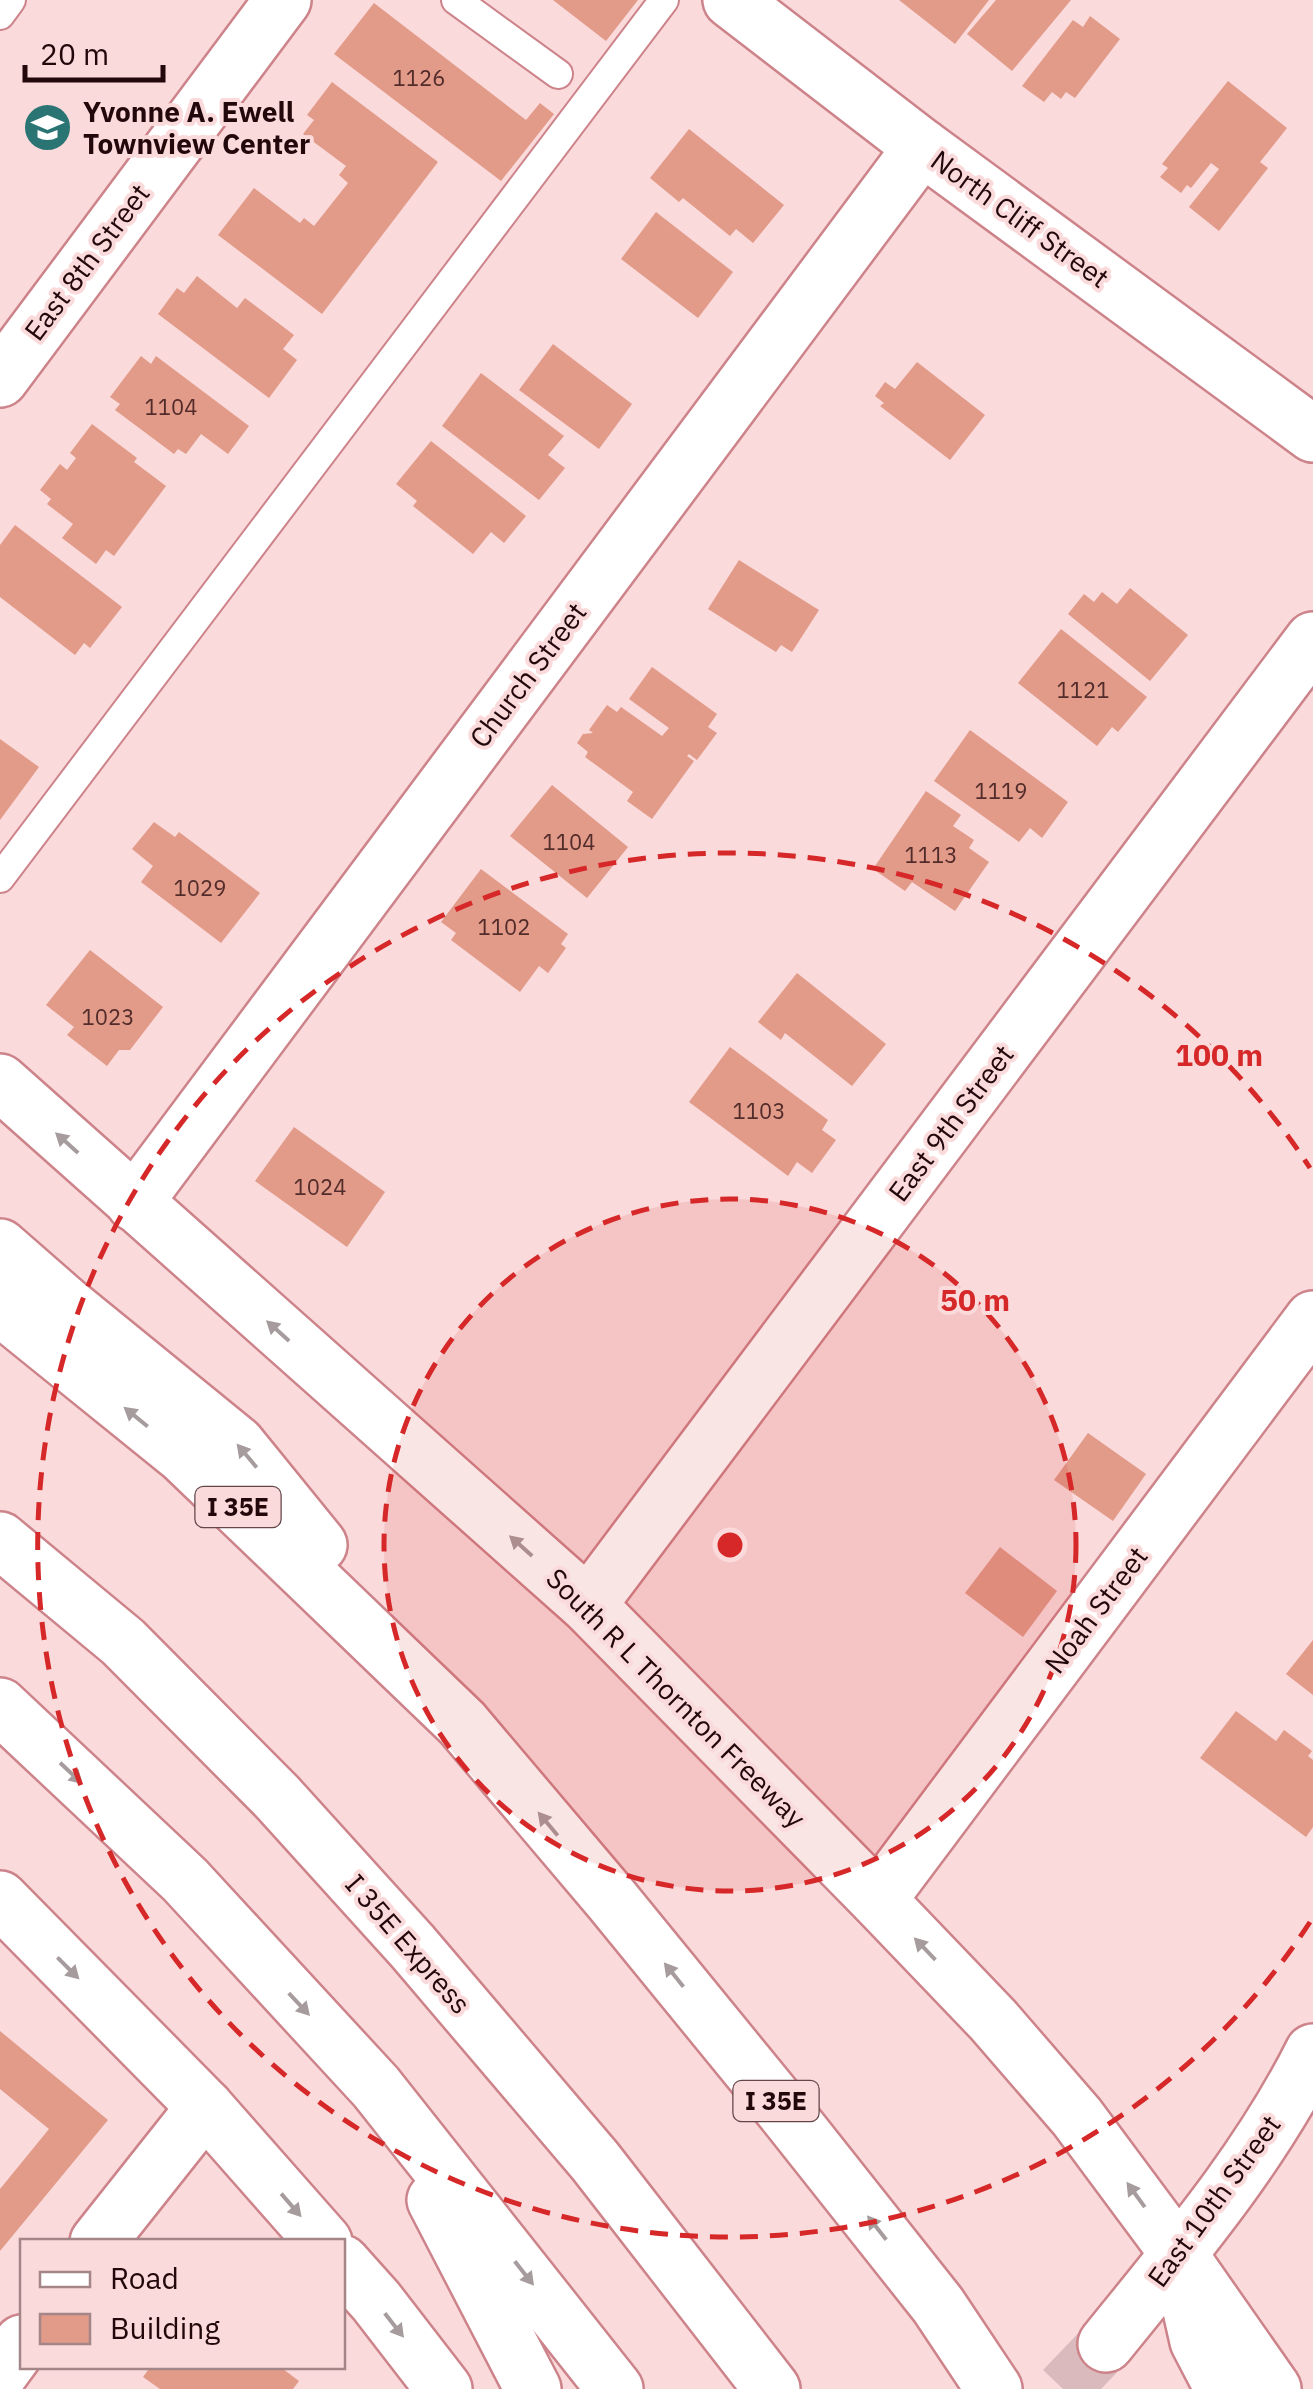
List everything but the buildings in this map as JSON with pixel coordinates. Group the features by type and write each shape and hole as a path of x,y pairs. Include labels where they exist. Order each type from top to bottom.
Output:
{"main road":[{"name":"East 8th Street","path":"0,379 282,0"},
{"name":"North Cliff Street","path":"730,0 922,147 1313,434"},
{"name":"Church Street","path":"134,1203 922,147"},
{"name":"East 9th Street","path":"588,1605 1313,640"},
{"name":"South R L Thornton Freeway","path":"0,1082 588,1605 878,1900 994,2020 1077,2116 1273,2389"},
{"path":"0,1248 238,1444 462,1722"},
{"name":"I 35E","path":"0,1307 184,1456 462,1722 789,2117 938,2305 994,2389"},
{"name":"Noah Street","path":"878,1900 1313,1319"},
{"name":"I 35E Express","path":"0,1540 123,1642 278,1798 596,2161 772,2389"},
{"path":"0,1706 185,1880 376,2087 615,2389"},
{"path":"0,1899 204,2107 321,2239"},
{"name":"East 10th Street","path":"1106,2344 1254,2155 1313,2052"},
{"path":"376,2087 533,2389"},
{"path":"100,2239 204,2107"},
{"path":"1178,2253 1198,2340 1224,2389"},
{"path":"345,2266 444,2389"},
{"path":"0,2373 20,2346"}],"lane":[{"path":"0,15 11,0"},
{"path":"456,0 558,74"},
{"path":"0,878 664,0"}],"tunnel":[{"path":"1063,2389 1106,2344"}],"place":[{"name":"Yvonne A. Ewell Townview Center","path":"48,128"}]}
